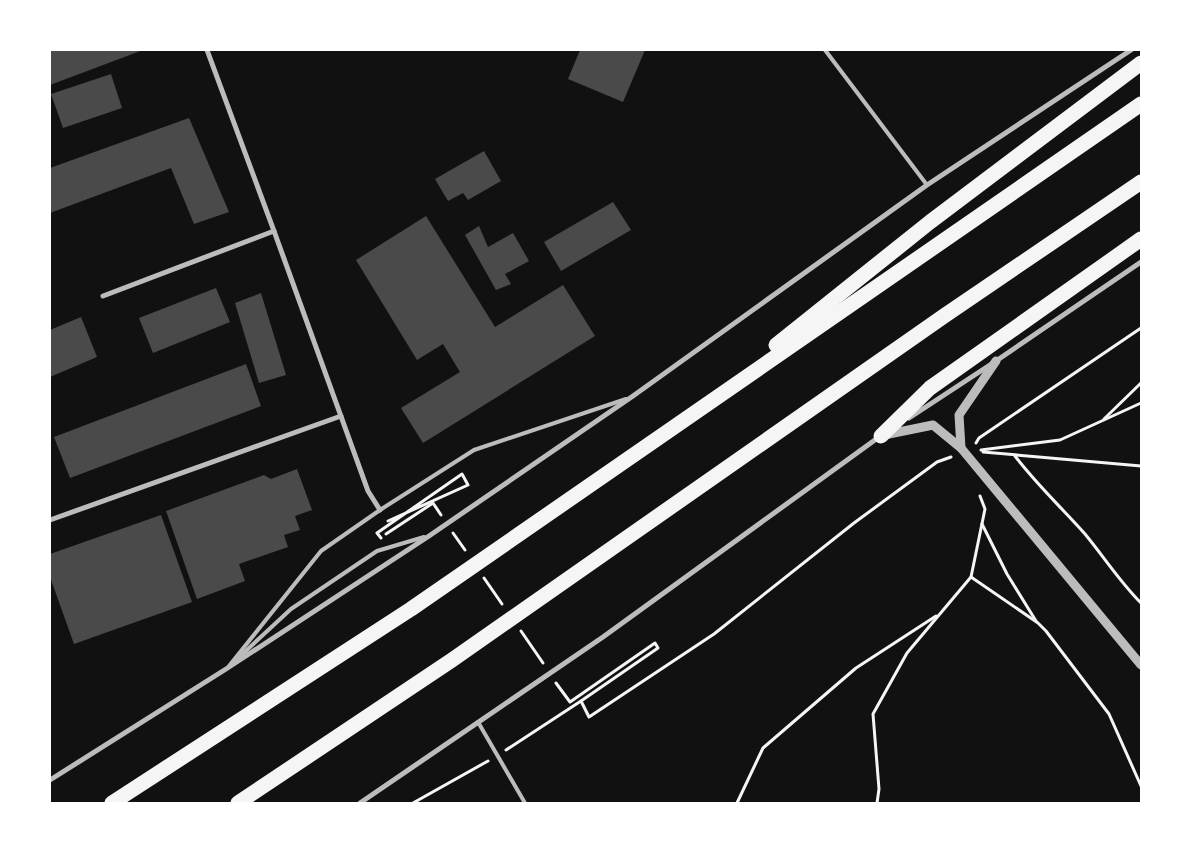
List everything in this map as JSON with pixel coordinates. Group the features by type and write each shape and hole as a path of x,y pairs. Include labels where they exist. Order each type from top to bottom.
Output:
{"highway":[{"path":"674,426 930,222 1141,63"},
{"path":"112,803 411,609 1141,104"},
{"path":"238,803 452,660 944,316 1141,182"},
{"path":"881,436 930,388 1141,239"}],"street":[{"path":"207,50 368,491 380,510"},
{"path":"50,780 226,669 429,536 633,396 927,185 1131,50"},
{"path":"103,296 274,230"},
{"path":"360,803 603,637 881,436 996,361 1141,262"},
{"path":"965,450 959,415 996,361"},
{"path":"50,520 341,416"},
{"path":"881,436 932,425 965,450 1141,665"}],"lane":[{"path":"825,50 927,185"},
{"path":"226,669 321,551 380,510 474,450 633,396"},
{"path":"226,669 291,609 377,551 429,536"},
{"path":"478,722 525,803"}],"path":[{"path":"965,450 979,438 1141,328"},
{"path":"1102,421 1141,383"},
{"path":"413,803 497,755 581,701 589,717 714,634 854,523 936,462 965,450 1060,440 1141,403"},
{"path":"965,450 1014,456 1141,466"},
{"path":"1014,456 1029,475 1089,539 1125,587 1141,603"},
{"path":"382,524 468,485"},
{"path":"877,803 879,789 873,714 907,654 970,577 985,509 979,492"},
{"path":"982,524 1007,574 1038,624"},
{"path":"970,577 1046,631 1109,714 1141,786"},
{"path":"737,803 763,748 856,668 941,613"}],"building":[{"path":"50,50 143,50 50,85"},
{"path":"580,50 645,50 623,102 568,79"},
{"path":"111,74 122,108 63,128 51,94"},
{"path":"189,118 229,212 194,224 171,168 50,213 50,168"},
{"path":"484,151 501,181 468,200 463,193 448,201 435,179"},
{"path":"613,202 631,230 561,271 544,242"},
{"path":"426,216 495,327 563,285 595,336 423,443 401,408 460,372 443,344 417,360 356,260"},
{"path":"479,226 488,247 513,233 529,261 505,274 511,284 496,290 465,235"},
{"path":"216,288 230,322 153,353 139,318"},
{"path":"261,293 286,375 259,383 235,303"},
{"path":"81,317 97,357 50,377 50,330"},
{"path":"246,364 261,406 70,478 54,437"},
{"path":"297,469 312,510 295,516 300,530 284,535 288,547 239,564 245,581 197,599 166,511 264,475 271,479"},
{"path":"161,515 192,602 74,644 50,577 50,554"}]}
